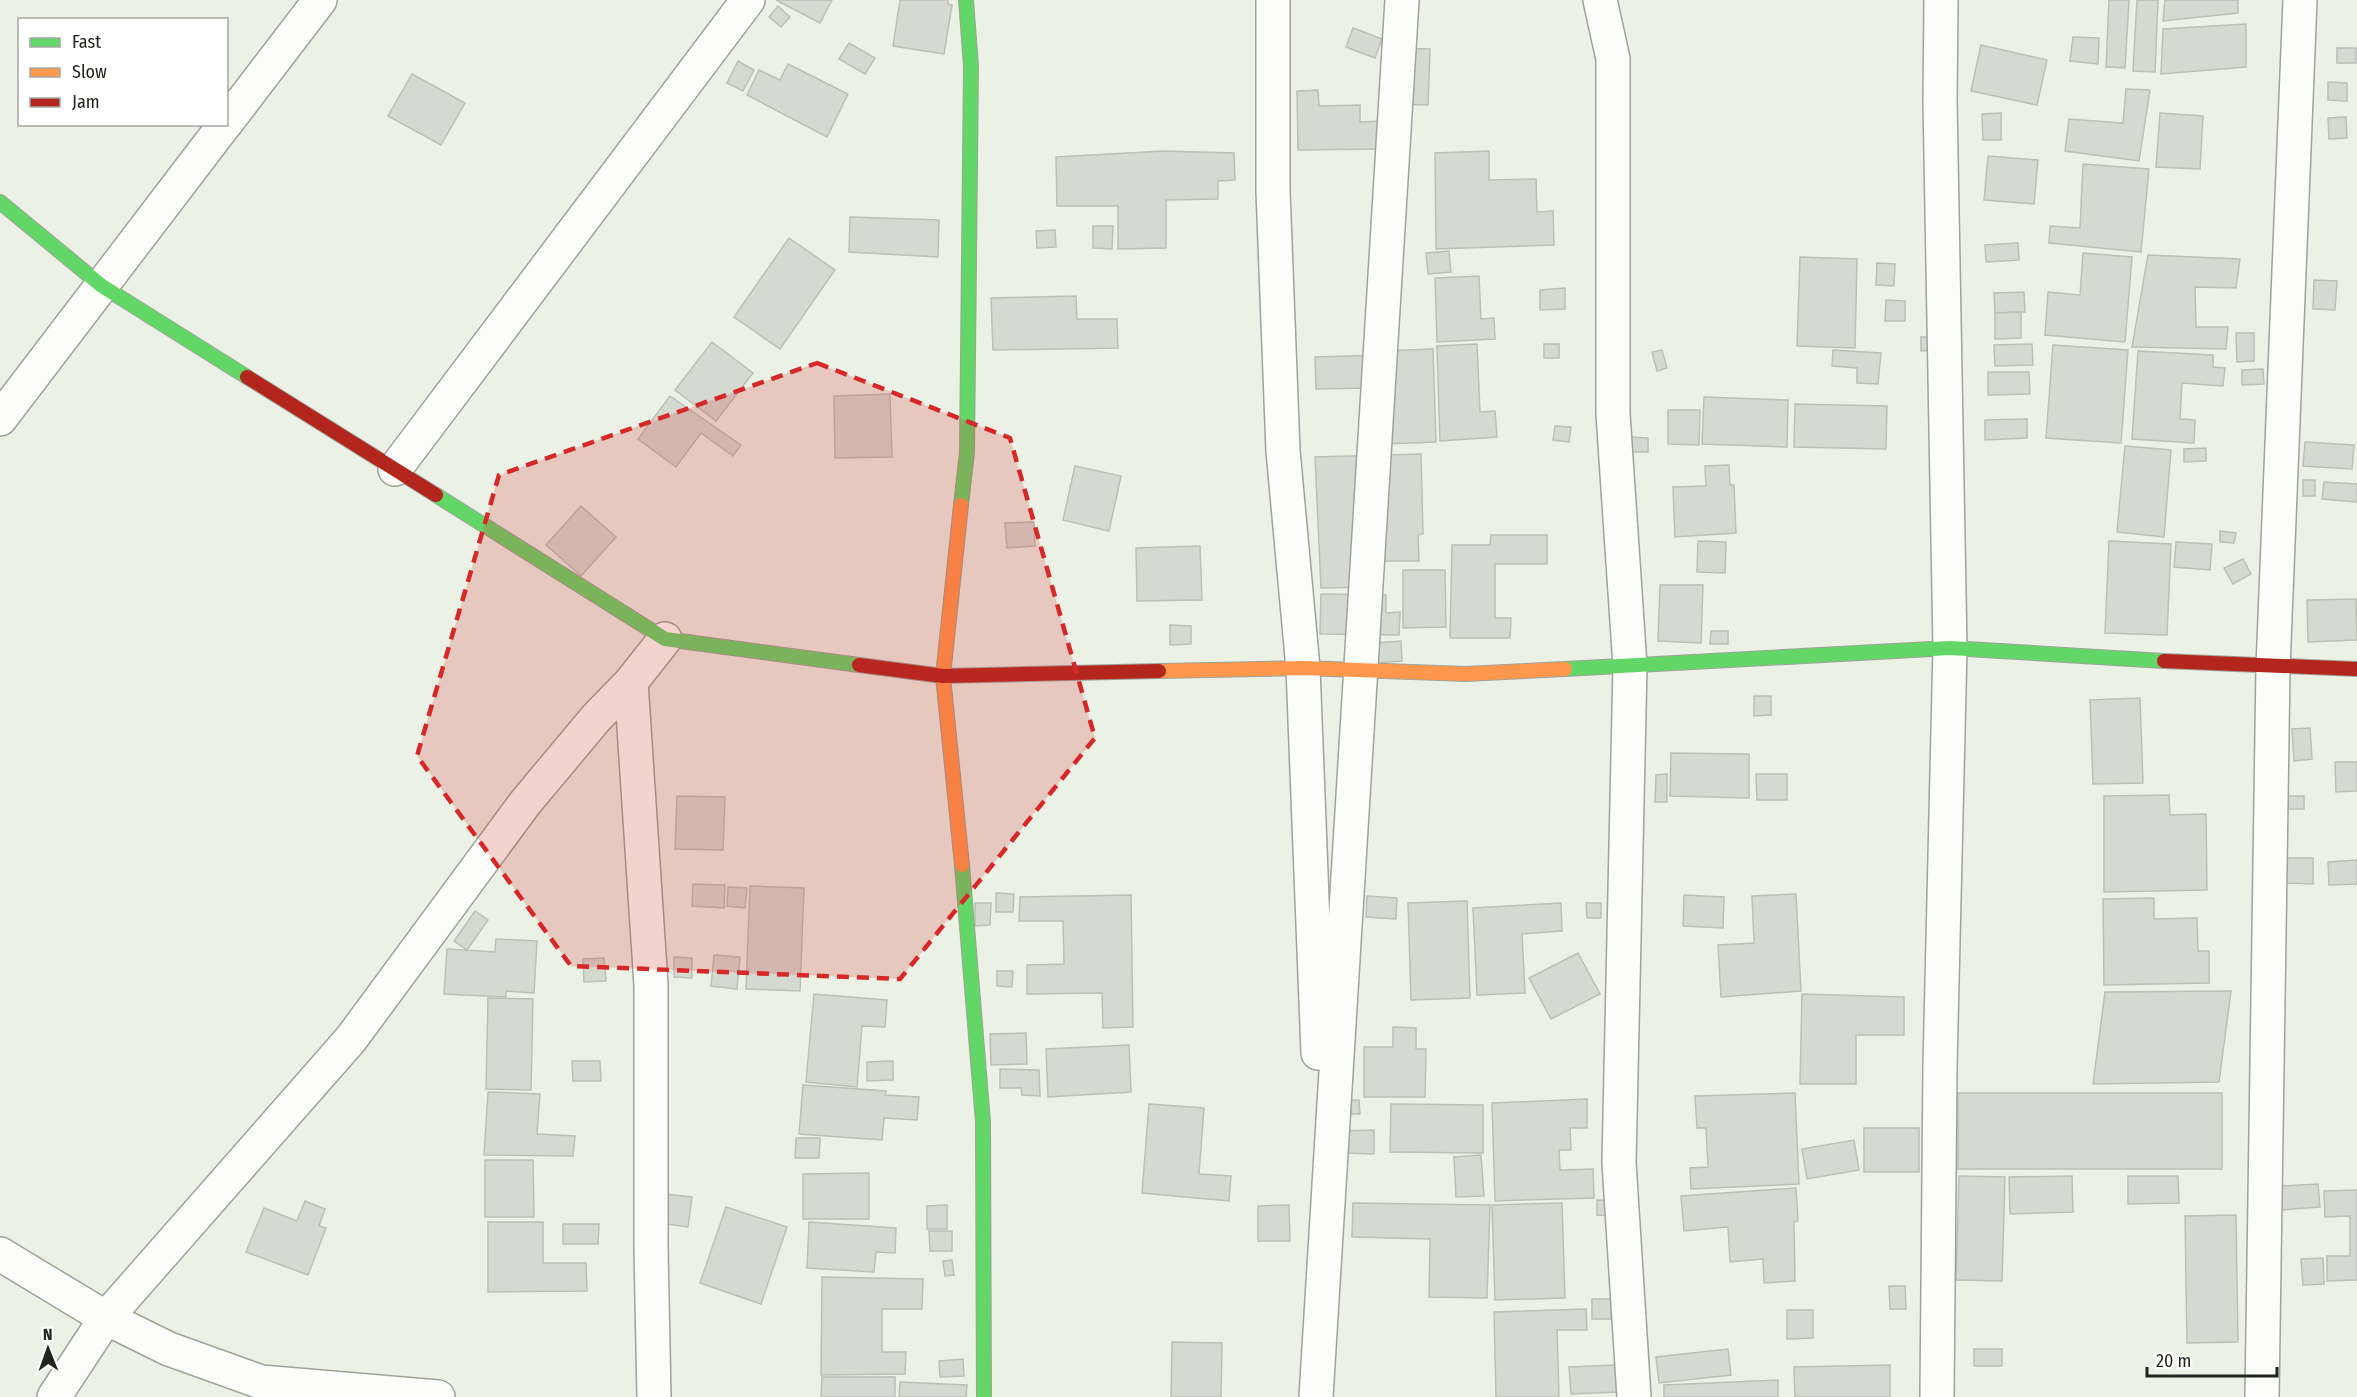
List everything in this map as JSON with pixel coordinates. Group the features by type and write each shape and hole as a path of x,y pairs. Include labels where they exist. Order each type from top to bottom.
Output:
{"street":[{"path":"228,121 320,0"},
{"path":"395,469 748,0"},
{"path":"966,0 971,66 967,452 943,676 975,1002 982,1111 984,1397"},
{"path":"1273,0 1273,191 1283,451 1303,668 1320,1089 1316,1397"},
{"path":"1316,1397 1402,0"},
{"path":"1600,0 1613,58 1613,414 1630,666 1619,1163 1634,1397"},
{"path":"1937,1397 1940,1066 1950,648 1940,113 1941,0"},
{"path":"2262,1397 2273,667 2300,0"},
{"path":"0,419 224,126"},
{"path":"0,202 102,286 665,639 943,676 1303,668 1466,674 1950,648 2273,667 2357,669"},
{"path":"54,1397 106,1318 351,1039 525,803 596,718 631,682 665,639"},
{"path":"631,682 651,985 651,1248 654,1397"},
{"path":"0,1254 106,1318 259,1389 438,1397"}],"highlighted area":[{"path":"817,363 1010,438 1095,738 900,979 571,966 417,756 499,475"}],"building":[{"path":"776,0 832,0 820,23"},
{"path":"900,0 948,0 948,4 952,5 944,54 893,46"},
{"path":"2109,0 2129,0 2125,68 2106,67"},
{"path":"2137,0 2158,0 2155,72 2133,71"},
{"path":"2165,0 2238,0 2238,13 2163,21"},
{"path":"778,6 790,17 781,27 769,17"},
{"path":"2246,24 2246,67 2161,74 2163,29"},
{"path":"1353,28 1382,39 1375,58 1346,47"},
{"path":"2073,37 2099,38 2098,64 2070,61"},
{"path":"849,43 875,58 865,74 839,59"},
{"path":"1981,45 2047,60 2037,105 1971,91"},
{"path":"1384,48 1430,49 1428,105 1397,104"},
{"path":"2337,48 2356,48 2356,63 2337,63"},
{"path":"738,61 754,70 743,91 727,83"},
{"path":"788,64 848,94 827,137 747,95 759,70 780,80"},
{"path":"412,74 465,103 441,145 388,116"},
{"path":"2328,82 2347,83 2347,101 2328,100"},
{"path":"2126,89 2150,90 2139,161 2065,151 2069,119 2123,123"},
{"path":"1318,90 1319,106 1360,105 1360,122 1382,121 1383,149 1298,150 1297,91"},
{"path":"2001,113 2001,140 1983,140 1982,114"},
{"path":"2160,113 2203,116 2200,169 2156,167"},
{"path":"2346,117 2347,138 2329,139 2328,118"},
{"path":"1164,151 1234,153 1235,180 1218,181 1218,199 1166,200 1166,248 1118,249 1118,206 1057,206 1056,157"},
{"path":"1489,151 1489,180 1536,179 1537,212 1553,211 1554,245 1436,249 1435,153"},
{"path":"1988,156 2038,160 2034,204 1984,200"},
{"path":"2083,164 2149,169 2141,252 2049,243 2050,226 2080,228"},
{"path":"850,217 939,220 938,257 849,252"},
{"path":"1093,226 1113,226 1112,249 1093,248"},
{"path":"1055,230 1056,247 1037,248 1036,231"},
{"path":"789,238 835,270 780,349 734,317"},
{"path":"2018,243 2019,260 1986,262 1985,245"},
{"path":"1449,251 1451,272 1428,274 1426,253"},
{"path":"2083,253 2132,257 2125,342 2045,335 2048,292 2080,295"},
{"path":"2148,255 2240,259 2236,288 2195,287 2196,327 2228,327 2226,349 2132,347"},
{"path":"1800,257 1857,259 1855,348 1797,346"},
{"path":"1877,263 1895,264 1894,286 1876,285"},
{"path":"1479,276 1481,319 1494,318 1495,339 1437,342 1435,278"},
{"path":"2314,280 2337,281 2335,310 2313,309"},
{"path":"1565,288 1565,309 1540,310 1540,290"},
{"path":"2024,292 2025,312 1995,313 1994,293"},
{"path":"1076,296 1077,319 1117,319 1118,348 993,350 991,298"},
{"path":"1886,300 1905,301 1905,321 1885,321"},
{"path":"2021,312 2021,338 1995,339 1995,313"},
{"path":"2236,333 2254,333 2254,361 2237,362"},
{"path":"1921,337 1935,337 1936,350 1921,351"},
{"path":"712,342 753,373 716,421 675,390"},
{"path":"1477,344 1480,412 1495,411 1497,437 1440,441 1437,346"},
{"path":"1544,344 1559,344 1559,358 1544,358"},
{"path":"2032,344 2033,365 1995,366 1994,345"},
{"path":"2053,345 2128,350 2121,443 2046,438"},
{"path":"1433,349 1436,442 1384,444 1364,388 1316,389 1315,357 1383,355 1383,351"},
{"path":"1662,350 1667,368 1657,371 1652,352"},
{"path":"1833,350 1881,353 1878,384 1857,383 1857,368 1832,366"},
{"path":"2138,351 2213,355 2213,367 2225,368 2223,386 2182,383 2180,419 2195,420 2194,443 2132,439"},
{"path":"2263,369 2264,384 2242,385 2242,370"},
{"path":"1988,372 2029,372 2030,394 1988,395"},
{"path":"890,394 892,457 835,458 834,396"},
{"path":"670,396 741,445 733,456 701,433 676,467 638,439"},
{"path":"1704,397 1788,400 1787,447 1702,444"},
{"path":"1795,404 1887,406 1886,449 1794,447"},
{"path":"1668,410 1700,410 1699,445 1668,444"},
{"path":"2027,419 2027,438 1985,440 1985,420"},
{"path":"1555,426 1571,427 1569,442 1553,440"},
{"path":"1628,437 1648,438 1648,452 1628,452"},
{"path":"2305,442 2354,445 2352,469 2303,466"},
{"path":"2125,446 2171,450 2164,537 2117,532"},
{"path":"2206,448 2206,461 2184,462 2184,449"},
{"path":"1421,454 1423,534 1418,535 1419,561 1377,561 1377,587 1321,588 1315,457"},
{"path":"1729,465 1730,485 1734,485 1736,533 1675,537 1673,487 1706,486 1705,466"},
{"path":"1075,466 1121,476 1109,531 1063,520"},
{"path":"2303,480 2315,480 2315,496 2303,496"},
{"path":"2324,482 2357,484 2357,502 2322,499"},
{"path":"581,506 616,537 581,576 546,545"},
{"path":"1034,522 1035,546 1007,548 1005,523"},
{"path":"2220,531 2236,533 2234,543 2220,542"},
{"path":"1491,535 1547,535 1547,564 1495,564 1495,618 1511,618 1510,638 1450,638 1452,545 1490,545"},
{"path":"1698,541 1726,542 1725,573 1697,572"},
{"path":"2109,541 2171,544 2167,635 2105,633"},
{"path":"2176,542 2212,544 2210,570 2174,567"},
{"path":"1200,546 1202,600 1137,601 1136,548"},
{"path":"2243,559 2251,574 2233,584 2224,568"},
{"path":"1403,570 1445,570 1446,627 1403,628"},
{"path":"1660,585 1703,585 1701,643 1658,641"},
{"path":"1321,594 1386,595 1386,613 1400,612 1399,635 1320,634"},
{"path":"2356,599 2357,640 2308,642 2307,600"},
{"path":"1170,625 1191,626 1191,644 1170,645"},
{"path":"1711,631 1728,631 1728,644 1710,644"},
{"path":"1401,641 1402,661 1377,663 1376,643"},
{"path":"1754,696 1771,696 1771,715 1754,716"},
{"path":"2140,698 2143,783 2093,784 2090,700"},
{"path":"2310,728 2312,759 2294,761 2292,729"},
{"path":"1671,753 1749,754 1749,798 1670,796"},
{"path":"2335,762 2357,762 2357,791 2336,792"},
{"path":"1667,774 1667,802 1655,802 1656,775"},
{"path":"1756,774 1787,774 1787,800 1757,800"},
{"path":"2169,795 2170,815 2206,814 2207,890 2104,892 2104,796"},
{"path":"677,796 725,797 723,850 675,849"},
{"path":"2286,796 2304,796 2304,809 2286,809"},
{"path":"2284,858 2313,858 2313,884 2284,883"},
{"path":"2357,860 2357,884 2329,885 2328,862"},
{"path":"693,884 725,885 724,908 692,906"},
{"path":"750,886 804,888 800,991 746,989"},
{"path":"728,887 747,888 745,908 727,906"},
{"path":"996,893 1014,894 1013,912 996,912"},
{"path":"1796,894 1801,991 1721,997 1718,945 1754,943 1752,896"},
{"path":"1131,895 1133,1027 1103,1028 1102,993 1027,994 1027,965 1064,964 1063,921 1019,921 1020,897"},
{"path":"1684,895 1724,897 1723,928 1683,926"},
{"path":"1367,896 1397,898 1396,919 1366,917"},
{"path":"2154,898 2154,919 2197,918 2198,951 2209,951 2209,983 2104,985 2103,899"},
{"path":"1467,901 1470,998 1411,1000 1408,903"},
{"path":"975,903 991,903 990,925 975,926"},
{"path":"1561,903 1562,931 1522,934 1525,993 1477,995 1473,908"},
{"path":"1586,903 1601,903 1601,918 1587,918"},
{"path":"475,911 488,920 467,950 454,941"},
{"path":"496,939 537,941 534,993 506,991 506,997 444,994 447,949 495,952"},
{"path":"1578,953 1600,994 1551,1019 1529,978"},
{"path":"714,955 740,957 737,989 711,986"},
{"path":"674,957 692,958 692,978 674,977"},
{"path":"604,958 606,981 584,982 583,959"},
{"path":"997,971 1013,971 1012,987 997,986"},
{"path":"2231,991 2219,1082 2093,1084 2105,992"},
{"path":"814,994 887,1000 885,1027 862,1026 857,1087 806,1082"},
{"path":"1802,994 1904,997 1904,1035 1856,1035 1856,1084 1800,1084"},
{"path":"488,998 533,999 531,1090 486,1089"},
{"path":"1393,1027 1416,1028 1416,1049 1426,1049 1425,1097 1364,1097 1364,1047 1393,1047"},
{"path":"1026,1033 1027,1064 991,1065 990,1034"},
{"path":"1129,1045 1131,1092 1048,1097 1046,1049"},
{"path":"572,1061 600,1061 601,1081 573,1081"},
{"path":"893,1061 893,1080 867,1081 867,1062"},
{"path":"1000,1069 1039,1070 1040,1096 1022,1095 1021,1088 1000,1088"},
{"path":"803,1085 886,1091 885,1095 919,1097 917,1120 884,1118 882,1140 799,1134"},
{"path":"488,1092 540,1094 537,1134 575,1136 573,1156 484,1155"},
{"path":"1795,1093 1799,1184 1691,1189 1690,1168 1708,1167 1706,1128 1697,1128 1695,1096"},
{"path":"1958,1093 2222,1093 2222,1169 1958,1169"},
{"path":"1587,1099 1587,1128 1570,1128 1571,1150 1559,1150 1560,1170 1593,1169 1594,1198 1495,1201 1492,1103"},
{"path":"1345,1100 1359,1100 1360,1114 1346,1114"},
{"path":"1149,1104 1204,1108 1199,1174 1231,1176 1229,1201 1142,1193"},
{"path":"1391,1104 1483,1105 1483,1153 1390,1152"},
{"path":"1864,1128 1919,1128 1919,1172 1864,1172"},
{"path":"1374,1130 1374,1154 1343,1153 1343,1131"},
{"path":"796,1138 820,1138 819,1158 795,1158"},
{"path":"1854,1140 1859,1170 1807,1179 1802,1149"},
{"path":"1481,1155 1484,1196 1456,1197 1454,1157"},
{"path":"485,1160 533,1160 534,1217 485,1217"},
{"path":"869,1173 869,1219 803,1219 803,1174"},
{"path":"1959,1176 2005,1177 2002,1281 1956,1280"},
{"path":"2072,1176 2073,1212 2010,1214 2009,1177"},
{"path":"2128,1176 2178,1176 2179,1203 2128,1204"},
{"path":"2318,1184 2320,1207 2281,1210 2280,1186"},
{"path":"1796,1188 1798,1221 1794,1222 1795,1281 1764,1283 1763,1259 1730,1262 1728,1227 1684,1231 1681,1196"},
{"path":"2357,1190 2357,1280 2327,1281 2327,1256 2350,1256 2350,1216 2325,1217 2324,1191"},
{"path":"664,1194 692,1197 688,1227 660,1223"},
{"path":"1597,1200 1611,1201 1611,1216 1597,1215"},
{"path":"305,1201 325,1209 319,1226 326,1228 308,1275 246,1252 264,1208 297,1221"},
{"path":"1353,1203 1490,1205 1487,1298 1429,1297 1430,1239 1352,1237"},
{"path":"1562,1203 1565,1298 1495,1300 1492,1205"},
{"path":"947,1205 947,1229 927,1229 927,1206"},
{"path":"1289,1205 1290,1241 1258,1241 1258,1206"},
{"path":"726,1207 787,1227 761,1304 700,1283"},
{"path":"2236,1215 2238,1342 2187,1343 2185,1216"},
{"path":"488,1222 543,1222 543,1263 586,1263 587,1291 488,1292"},
{"path":"809,1222 896,1228 895,1253 876,1252 874,1272 807,1268"},
{"path":"563,1224 599,1224 598,1244 563,1244"},
{"path":"929,1231 952,1231 952,1251 930,1251"},
{"path":"2323,1258 2324,1284 2303,1285 2301,1259"},
{"path":"952,1260 954,1275 945,1276 943,1261"},
{"path":"822,1277 923,1279 922,1309 882,1309 882,1352 906,1352 905,1374 821,1375"},
{"path":"1889,1286 1905,1286 1906,1309 1890,1309"},
{"path":"1592,1299 1611,1299 1611,1319 1592,1319"},
{"path":"1586,1309 1587,1330 1557,1330 1559,1397 1496,1397 1494,1312"},
{"path":"1787,1310 1813,1310 1813,1338 1787,1339"},
{"path":"1172,1342 1222,1343 1221,1397 1171,1397"},
{"path":"1728,1349 1731,1375 1659,1383 1656,1357"},
{"path":"1974,1349 2002,1349 2002,1366 1974,1366"},
{"path":"963,1359 964,1376 940,1377 939,1361"},
{"path":"1616,1365 1617,1392 1571,1394 1569,1367"},
{"path":"1890,1365 1890,1397 1795,1397 1794,1367"},
{"path":"822,1377 895,1377 895,1397 821,1397"},
{"path":"1778,1380 1778,1397 1664,1397 1664,1385"},
{"path":"900,1382 967,1385 966,1397 899,1397"}],"traffic: fast":[{"path":"961,505 967,452 971,66 966,0"},
{"path":"0,202 102,286 247,377"},
{"path":"436,495 665,639 859,665"},
{"path":"1565,669 1950,648 2164,661"},
{"path":"962,865 983,1122 984,1397"}],"traffic: slow":[{"path":"961,505 943,676 962,865"},
{"path":"1159,671 1303,668 1466,674 1565,669"}],"traffic: jam":[{"path":"247,377 436,495"},
{"path":"2164,661 2357,669"},
{"path":"859,665 943,676 1159,671"}]}
